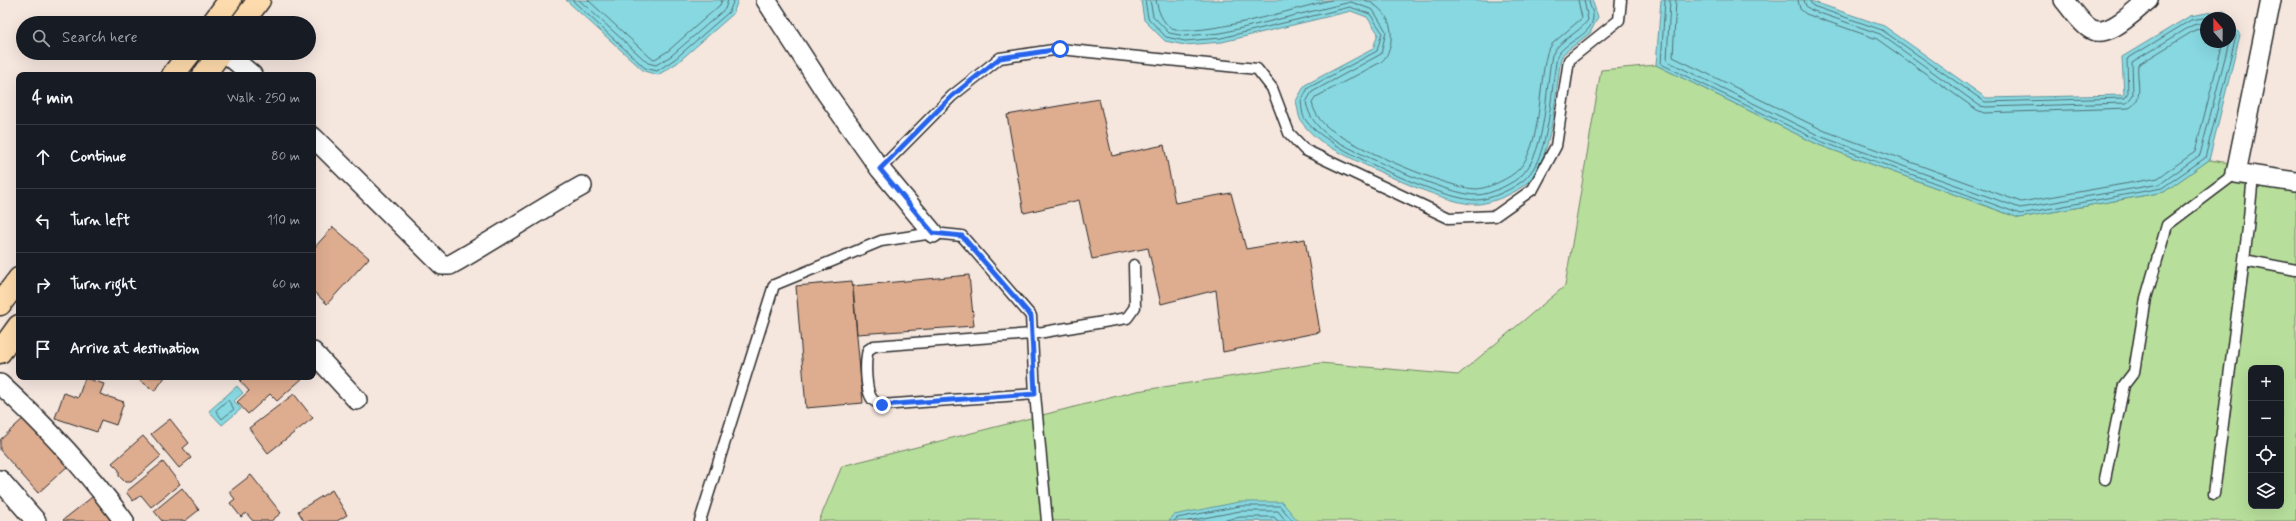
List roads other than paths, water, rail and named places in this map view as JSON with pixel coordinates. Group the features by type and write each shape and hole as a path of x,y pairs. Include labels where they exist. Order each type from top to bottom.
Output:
{"main road":[{"path":"217,16 230,0"},
{"path":"247,16 259,0"},
{"path":"175,72 184,60"},
{"path":"200,60 211,66"},
{"path":"0,304 16,283"},
{"path":"0,352 16,330"}],"street":[{"path":"766,0 827,94 880,169 933,233"},
{"path":"2064,0 2090,29 2100,31 2114,27 2148,0"},
{"path":"2271,0 2244,174 2296,182"},
{"path":"234,60 248,72"},
{"path":"316,139 442,265 450,265 492,242 535,213 582,186"},
{"path":"316,355 357,400"},
{"path":"0,384 31,414 107,498 124,521"},
{"path":"0,480 36,521"}],"lane":[{"path":"880,169 952,96 1000,58 1060,49 1257,68 1272,88 1290,133 1305,150 1449,218 1495,216 1533,189 1556,146 1568,60 1619,20 1621,0"},
{"path":"2214,494 2244,260 2244,174"},
{"path":"2105,479 2124,385 2134,372 2146,298 2167,225 2244,174"},
{"path":"700,521 774,285 881,241 933,233 962,236 1031,316 1035,394 1047,521"},
{"path":"2244,260 2296,270"},
{"path":"1035,394 882,405 873,401 868,393 866,358 868,350 874,346 1032,334 1127,318 1135,307 1134,265"}],"water":[{"path":"566,0 738,0 733,14 677,63 658,75 644,71"},
{"path":"1141,0 1592,0 1598,17 1590,33 1563,54 1561,58 1552,124 1543,158 1536,171 1528,182 1511,193 1492,201 1479,204 1447,199 1402,182 1356,161 1322,142 1309,131 1301,121 1296,101 1305,85 1373,49 1378,33 1367,17 1351,11 1222,42 1185,45 1165,41 1144,20"},
{"path":"1661,0 1808,0 1884,26 1986,98 2124,95 2122,57 2190,16 2200,14 2200,48 2236,48 2236,29 2240,35 2209,160 2164,192 2019,218 1819,145 1656,65"},
{"path":"2224,10 2225,12 2213,12"},
{"path":"237,386 243,393 234,401 241,409 222,425 209,411"},
{"path":"1239,502 1282,502 1298,521 1169,521 1174,515"}]}
